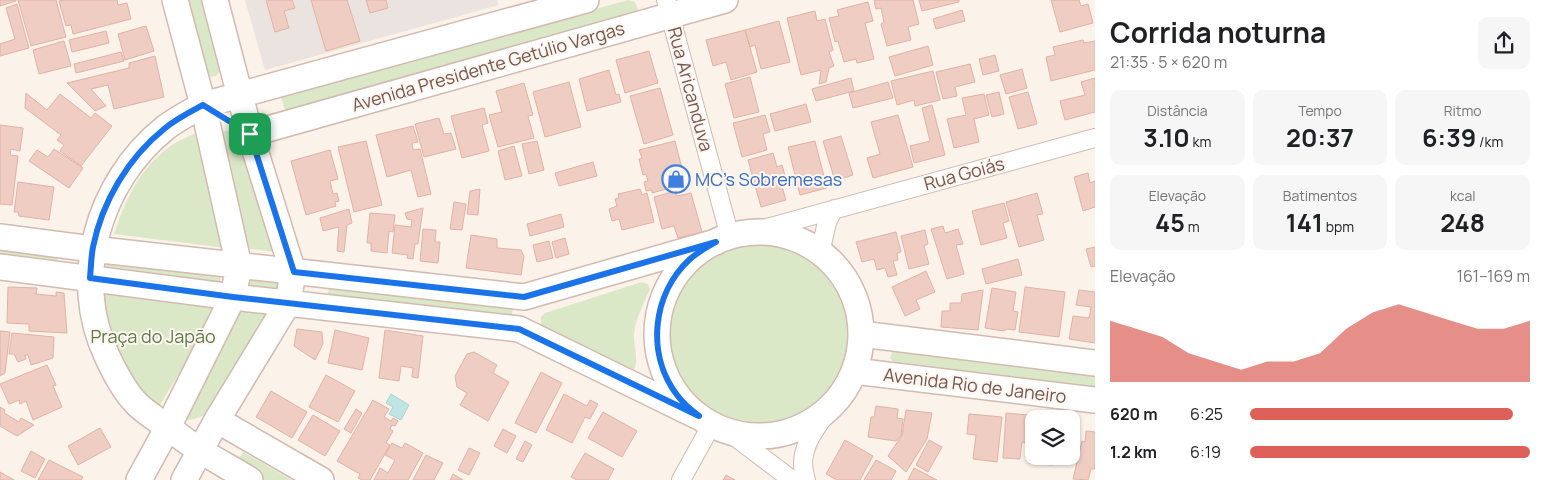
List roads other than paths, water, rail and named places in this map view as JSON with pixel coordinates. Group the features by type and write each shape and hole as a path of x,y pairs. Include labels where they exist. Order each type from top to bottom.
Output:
{"street":[{"path":"139,480 168,427 233,297 239,266 203,105 175,0"},
{"path":"184,480 217,420 288,303 294,272 250,134 214,0"},
{"name":"Avenida Presidente Getúlio Vargas","path":"250,480 200,451 137,404 118,378 99,338 91,300 92,249 104,208 135,158 165,128 203,105 586,0"},
{"name":"Avenida Presidente Getúlio Vargas","path":"250,134 668,7 725,0"},
{"name":"Rua Aricanduva","path":"668,7 732,237"},
{"path":"203,105 250,134"},
{"name":"Rua Goiás","path":"732,237 1095,138"},
{"path":"820,253 827,222 834,208"},
{"path":"0,237 239,266 524,297 732,237 768,233 786,236 804,243 820,253 834,265 846,280 854,297 859,315 861,334 854,371 847,385 805,448 803,464 806,480"},
{"path":"732,237 691,258 676,276 665,295 660,310 657,324 659,355 666,376 678,396 713,424 792,480"},
{"path":"0,267 233,297 519,329 713,424 742,434 757,436 788,432 816,419 838,398"},
{"path":"519,329 524,297"},
{"name":"Avenida Rio de Janeiro","path":"861,334 1095,363"},
{"name":"Avenida Rio de Janeiro","path":"854,371 1095,400"},
{"path":"168,427 201,426 217,420"},
{"path":"217,420 322,480"},
{"path":"681,480 713,424"}],"water":[{"path":"391,394 409,405 401,420 389,414 393,407 386,403"}],"place":[{"name":"MC’s Sobremesas","path":"676,179"}],"park label":[{"name":"Praça do Japão","path":"153,336"}]}
